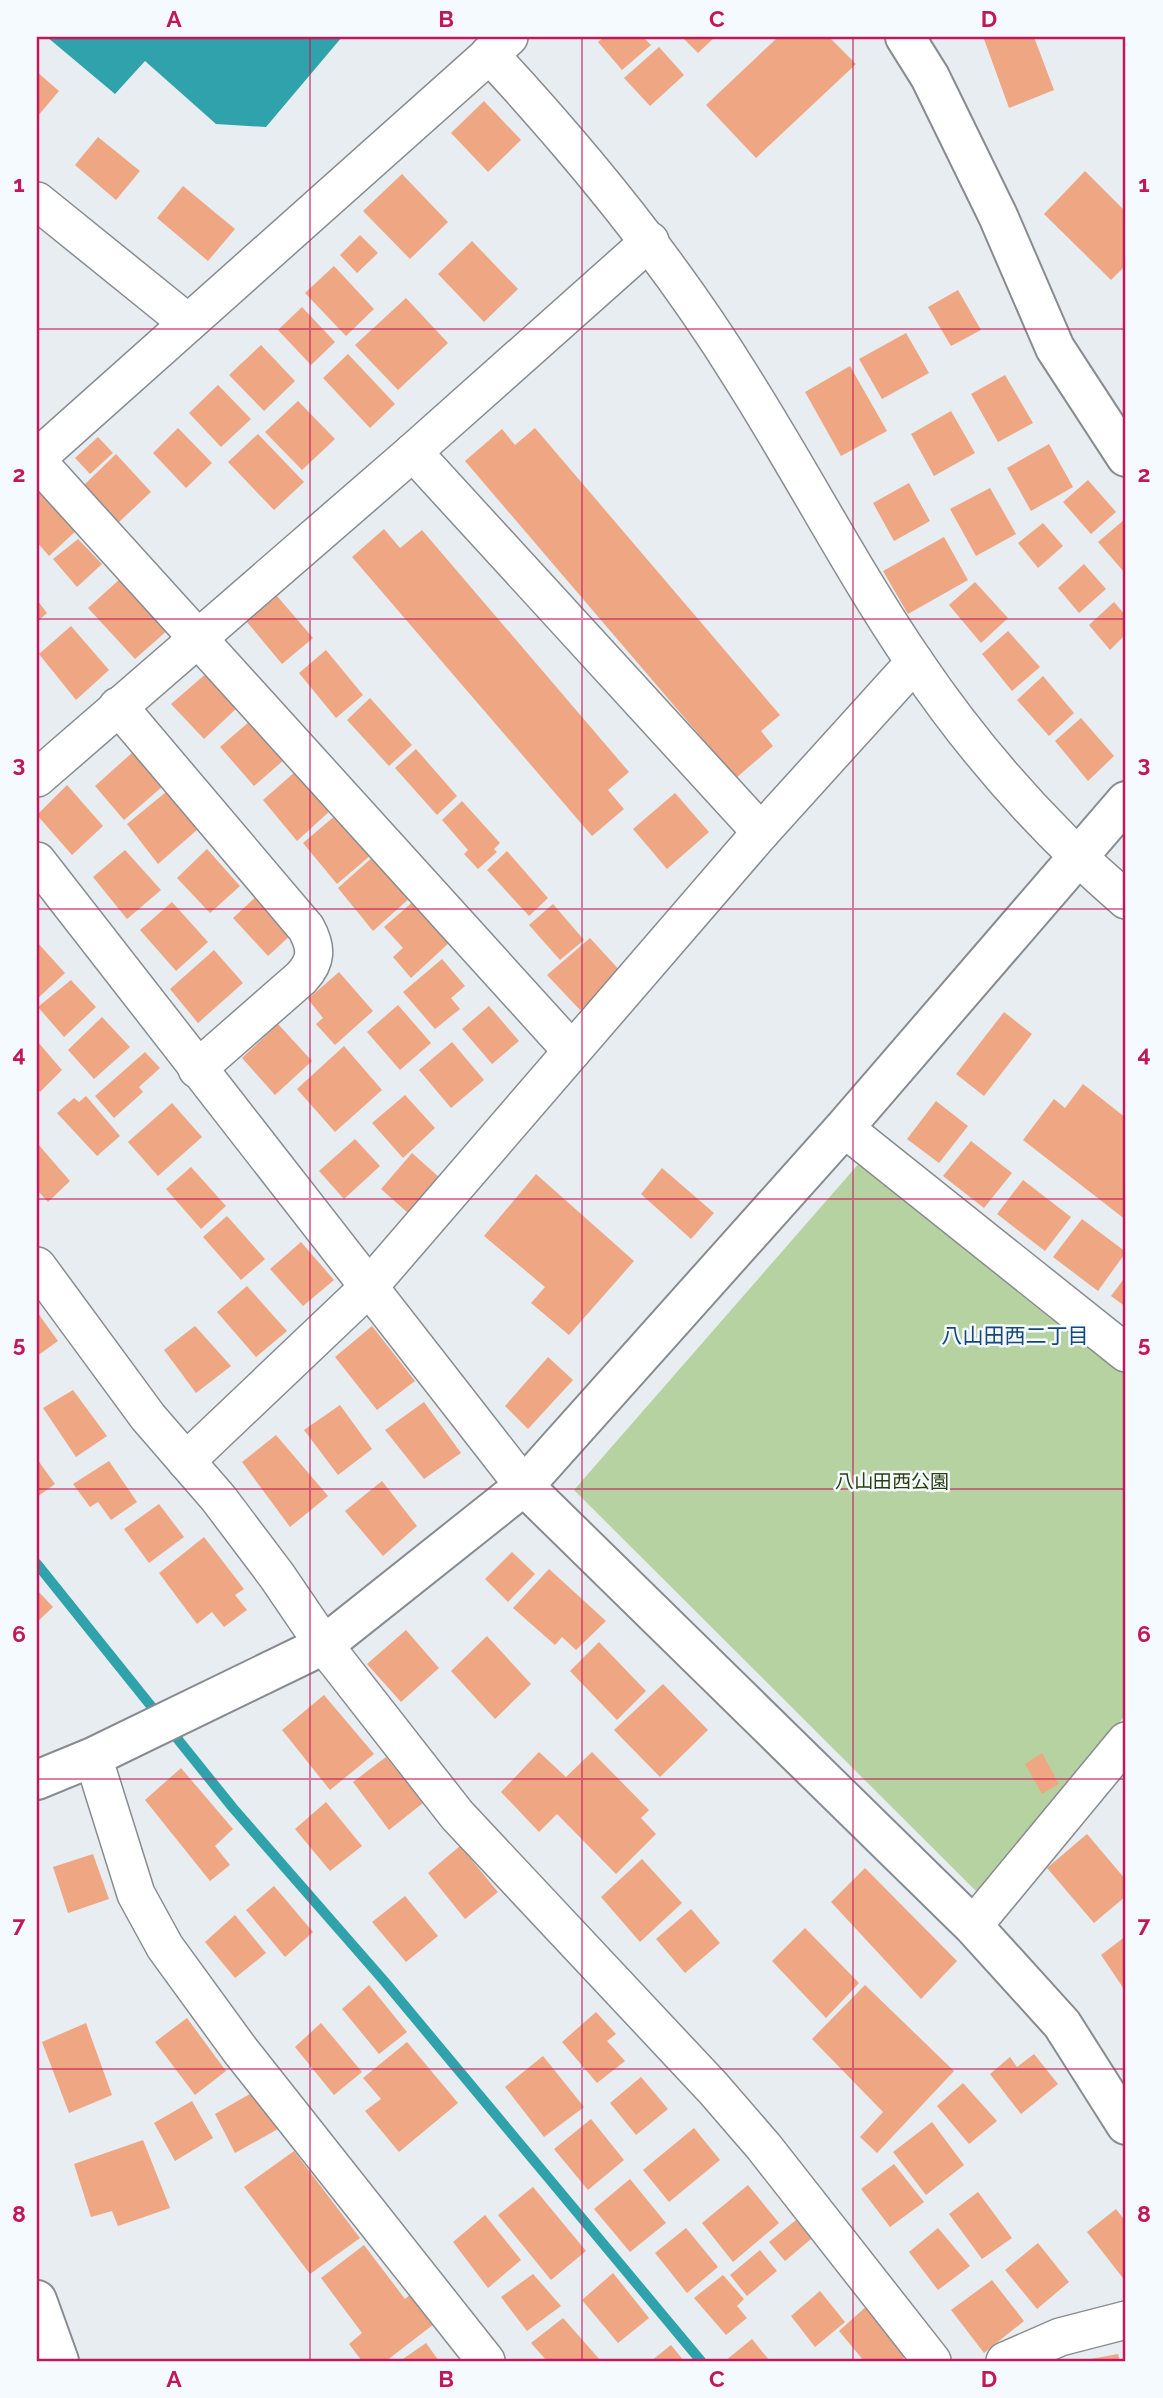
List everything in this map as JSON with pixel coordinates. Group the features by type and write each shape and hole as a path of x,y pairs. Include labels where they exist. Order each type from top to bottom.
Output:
{"street":[{"path":"905,37 925,68 999,216 1055,348 1126,457"},
{"path":"572,1051 37,459 499,46 650,241 742,376 915,662 1037,818 1126,901"},
{"path":"37,201 188,323"},
{"path":"37,778 413,452 650,241"},
{"path":"413,452 761,832"},
{"path":"186,1461 368,1289 761,832 915,662"},
{"path":"118,706 306,928 315,944 310,969 197,1069"},
{"path":"37,1780 93,1757 324,1646 524,1486 844,1128 1126,801"},
{"path":"37,861 524,1486 973,1926 1062,2024 1126,2124"},
{"path":"844,1128 1126,1353"},
{"path":"37,1266 148,1417 276,1576 324,1646 457,1815 713,2088 764,2147 932,2361"},
{"path":"973,1926 1126,1741"},
{"path":"93,1757 136,1894 157,1936 240,2050 486,2361"},
{"path":"37,2300 59,2361"},
{"path":"1005,2361 1060,2337 1126,2320"}],"green space":[{"name":"八山田西公園","path":"861,1161 1126,1373 1126,1714 981,1896 574,1490"}],"water":[{"path":"47,37 342,37 266,127 216,124 145,61 115,94"}],"building":[{"path":"604,37 643,37 651,45 622,70 598,42"},
{"path":"682,37 715,37 698,53"},
{"path":"778,37 829,37 856,64 756,158 706,105"},
{"path":"1034,37 1054,90 1009,108 984,39"},
{"path":"659,47 684,75 650,106 624,78"},
{"path":"37,72 59,91 37,117"},
{"path":"484,101 521,140 488,172 451,133"},
{"path":"98,137 140,171 116,200 75,165"},
{"path":"1085,171 1126,212 1126,265 1111,280 1044,214"},
{"path":"402,174 448,222 410,259 363,211"},
{"path":"183,186 235,229 208,261 157,218"},
{"path":"360,235 378,253 357,273 340,255"},
{"path":"472,241 518,289 484,322 438,274"},
{"path":"334,266 374,309 346,336 305,293"},
{"path":"958,290 981,330 951,346 928,307"},
{"path":"406,298 448,343 398,390 355,345"},
{"path":"302,307 335,342 311,365 278,330"},
{"path":"906,333 929,373 882,399 859,359"},
{"path":"261,345 295,381 264,411 229,375"},
{"path":"348,354 395,404 370,428 323,378"},
{"path":"850,366 887,431 841,456 805,392"},
{"path":"1005,375 1033,423 998,442 971,394"},
{"path":"218,385 251,419 221,447 189,413"},
{"path":"298,401 335,439 302,470 265,432"},
{"path":"951,411 975,453 934,476 911,434"},
{"path":"178,428 212,463 186,488 153,453"},
{"path":"535,428 780,715 761,731 773,746 736,778 465,461 502,429 515,445"},
{"path":"258,434 304,482 274,510 228,462"},
{"path":"98,437 113,453 90,474 75,458"},
{"path":"1049,444 1073,487 1031,511 1007,468"},
{"path":"116,454 151,492 119,522 84,485"},
{"path":"1088,480 1116,512 1091,534 1063,502"},
{"path":"909,483 930,521 894,541 873,503"},
{"path":"44,488 79,528 49,556 37,542 37,494"},
{"path":"990,488 1016,534 976,556 950,509"},
{"path":"1125,519 1126,570 1124,572 1098,542"},
{"path":"1043,523 1063,546 1038,568 1018,543"},
{"path":"384,529 400,548 422,530 629,772 608,790 624,809 592,836 352,557"},
{"path":"944,537 968,580 908,614 883,571"},
{"path":"78,539 102,564 77,587 53,559"},
{"path":"1084,564 1106,589 1079,613 1058,588"},
{"path":"121,578 169,629 135,659 88,608"},
{"path":"975,582 1008,618 981,643 949,605"},
{"path":"277,596 313,638 282,664 247,622"},
{"path":"37,600 47,613 37,622"},
{"path":"1114,602 1126,616 1126,634 1110,650 1089,625"},
{"path":"71,626 109,670 76,700 39,654"},
{"path":"1008,631 1040,667 1012,691 982,654"},
{"path":"326,650 363,695 336,718 299,673"},
{"path":"208,672 239,706 204,739 171,704"},
{"path":"1043,676 1074,713 1049,736 1017,700"},
{"path":"370,698 412,745 389,766 347,720"},
{"path":"1081,718 1114,756 1088,781 1055,741"},
{"path":"250,721 285,759 254,786 220,747"},
{"path":"416,749 457,796 437,815 395,768"},
{"path":"133,752 163,786 124,820 95,786"},
{"path":"296,771 331,810 297,841 263,800"},
{"path":"67,785 103,826 72,855 37,815"},
{"path":"166,792 198,829 158,864 127,824"},
{"path":"675,793 709,832 667,869 633,829"},
{"path":"462,801 500,843 494,849 497,852 478,869 464,854 468,850 442,820"},
{"path":"336,815 371,855 337,884 303,843"},
{"path":"207,849 240,886 210,913 177,878"},
{"path":"125,850 161,890 127,919 93,877"},
{"path":"507,851 548,898 529,916 487,870"},
{"path":"375,855 412,896 373,931 338,888"},
{"path":"258,895 293,933 268,956 233,918"},
{"path":"415,900 451,941 411,978 393,957 403,948 384,927"},
{"path":"172,902 208,942 176,971 140,930"},
{"path":"553,904 584,940 560,960 529,925"},
{"path":"590,938 622,973 580,1010 547,975"},
{"path":"37,942 65,973 37,999"},
{"path":"214,950 243,983 198,1023 170,989"},
{"path":"442,959 465,986 451,998 460,1009 435,1029 403,992"},
{"path":"339,972 373,1011 335,1045 316,1024 323,1018 308,999"},
{"path":"71,980 96,1007 64,1037 38,1007"},
{"path":"398,1005 431,1043 400,1070 367,1032"},
{"path":"489,1006 519,1041 492,1064 462,1029"},
{"path":"1004,1012 1032,1034 984,1096 956,1074"},
{"path":"102,1017 130,1047 94,1079 68,1050"},
{"path":"278,1024 312,1061 275,1095 242,1058"},
{"path":"37,1041 62,1070 40,1092 37,1088"},
{"path":"452,1042 484,1080 451,1108 419,1070"},
{"path":"344,1046 382,1090 335,1132 297,1089"},
{"path":"145,1052 160,1068 139,1087 143,1092 114,1118 95,1096"},
{"path":"1083,1084 1126,1118 1126,1220 1023,1140 1054,1099 1065,1108"},
{"path":"405,1095 435,1128 403,1158 372,1123"},
{"path":"86,1096 120,1136 97,1156 57,1113 74,1098 79,1102"},
{"path":"936,1101 968,1126 939,1163 907,1139"},
{"path":"172,1103 202,1137 158,1176 128,1142"},
{"path":"355,1139 380,1166 344,1199 319,1171"},
{"path":"971,1141 1012,1173 984,1208 943,1176"},
{"path":"37,1143 70,1181 48,1202 37,1190"},
{"path":"412,1153 440,1178 408,1213 381,1189"},
{"path":"191,1167 226,1206 201,1229 166,1189"},
{"path":"662,1168 714,1213 691,1239 641,1194"},
{"path":"536,1174 634,1261 569,1335 531,1303 545,1287 484,1236"},
{"path":"1023,1180 1071,1217 1045,1251 997,1214"},
{"path":"227,1216 265,1259 241,1280 203,1237"},
{"path":"1082,1219 1126,1252 1098,1291 1053,1257"},
{"path":"301,1242 334,1280 303,1306 270,1269"},
{"path":"1126,1276 1126,1307 1111,1296"},
{"path":"247,1286 287,1331 256,1357 217,1312"},
{"path":"37,1312 58,1341 37,1356"},
{"path":"195,1326 231,1366 196,1393 164,1350"},
{"path":"372,1326 415,1381 377,1410 335,1357"},
{"path":"548,1357 573,1380 528,1429 505,1406"},
{"path":"73,1390 107,1436 76,1457 43,1408"},
{"path":"424,1402 461,1453 424,1479 385,1430"},
{"path":"340,1405 372,1449 338,1475 304,1430"},
{"path":"276,1435 328,1496 290,1527 242,1462"},
{"path":"37,1459 55,1484 37,1497"},
{"path":"109,1461 137,1502 111,1520 98,1502 90,1507 73,1484"},
{"path":"382,1481 417,1526 383,1556 345,1511"},
{"path":"159,1504 184,1537 149,1563 124,1529"},
{"path":"204,1537 244,1589 235,1595 247,1610 224,1627 212,1612 197,1624 159,1573"},
{"path":"512,1552 535,1574 508,1602 485,1579"},
{"path":"549,1569 606,1621 576,1650 562,1637 555,1645 513,1608"},
{"path":"37,1590 53,1607 37,1622"},
{"path":"406,1630 439,1668 401,1702 367,1664"},
{"path":"487,1636 531,1684 495,1719 451,1671"},
{"path":"599,1642 646,1691 617,1720 570,1671"},
{"path":"663,1684 708,1730 660,1777 614,1730"},
{"path":"324,1695 374,1754 330,1790 282,1730"},
{"path":"539,1752 566,1777 592,1752 649,1810 641,1818 656,1834 616,1874 557,1814 539,1832 501,1792"},
{"path":"1042,1753 1059,1784 1042,1794 1025,1764"},
{"path":"386,1757 423,1803 389,1830 353,1782"},
{"path":"181,1768 233,1829 215,1846 230,1865 210,1881 145,1800"},
{"path":"326,1802 362,1846 330,1871 295,1829"},
{"path":"1087,1834 1126,1880 1126,1896 1094,1923 1047,1868"},
{"path":"460,1846 498,1892 465,1919 428,1873"},
{"path":"93,1854 109,1899 68,1913 53,1867"},
{"path":"642,1859 682,1903 640,1942 601,1897"},
{"path":"865,1868 957,1961 921,1999 831,1902"},
{"path":"274,1886 313,1932 285,1957 246,1910"},
{"path":"405,1896 438,1936 406,1962 372,1922"},
{"path":"691,1909 720,1943 685,1973 656,1939"},
{"path":"235,1915 266,1953 235,1978 205,1942"},
{"path":"805,1928 859,1983 826,2018 772,1961"},
{"path":"1126,1936 1126,1992 1101,1955"},
{"path":"369,1985 407,2032 379,2054 342,2009"},
{"path":"865,1985 954,2071 877,2153 860,2137 883,2112 812,2039"},
{"path":"596,2012 616,2034 607,2041 625,2061 597,2083 562,2042"},
{"path":"187,2018 226,2071 195,2095 155,2042"},
{"path":"86,2023 112,2095 69,2113 42,2042"},
{"path":"321,2023 362,2072 334,2095 295,2047"},
{"path":"407,2042 458,2103 399,2152 365,2111 381,2099 363,2078"},
{"path":"1034,2054 1058,2084 1021,2114 990,2074 1010,2057 1017,2067"},
{"path":"543,2056 584,2107 544,2137 505,2087"},
{"path":"641,2077 668,2109 636,2135 610,2103"},
{"path":"963,2083 997,2121 969,2144 937,2106"},
{"path":"255,2091 278,2129 235,2153 215,2114"},
{"path":"192,2101 213,2138 175,2161 154,2123"},
{"path":"591,2119 624,2160 588,2190 554,2149"},
{"path":"932,2122 964,2165 926,2195 893,2152"},
{"path":"694,2128 720,2160 669,2202 643,2170"},
{"path":"143,2140 170,2208 118,2226 112,2211 91,2217 74,2164"},
{"path":"294,2151 360,2238 310,2274 244,2187"},
{"path":"894,2164 924,2202 890,2227 861,2189"},
{"path":"630,2179 666,2223 630,2252 594,2209"},
{"path":"748,2185 779,2223 733,2262 702,2223"},
{"path":"533,2187 586,2251 551,2280 498,2215"},
{"path":"978,2192 1012,2238 982,2259 949,2214"},
{"path":"1116,2209 1126,2222 1126,2282 1087,2232"},
{"path":"485,2215 521,2260 488,2288 453,2242"},
{"path":"796,2220 811,2239 785,2261 769,2242"},
{"path":"686,2228 718,2267 687,2293 655,2253"},
{"path":"938,2228 970,2266 938,2290 909,2252"},
{"path":"1038,2243 1069,2282 1037,2309 1005,2270"},
{"path":"364,2245 405,2299 411,2294 434,2324 386,2361 362,2361 349,2344 362,2333 321,2278"},
{"path":"760,2250 777,2271 747,2296 730,2275"},
{"path":"613,2273 649,2318 618,2343 582,2300"},
{"path":"533,2274 561,2306 527,2331 501,2297"},
{"path":"723,2275 744,2299 737,2306 747,2318 726,2335 694,2298"},
{"path":"992,2280 1024,2321 984,2353 951,2310"},
{"path":"820,2291 845,2322 815,2347 791,2316"},
{"path":"869,2304 909,2354 900,2361 864,2361 839,2331"},
{"path":"563,2318 601,2361 547,2361 531,2343"},
{"path":"752,2339 770,2361 725,2361"},
{"path":"426,2343 439,2361 400,2361"},
{"path":"671,2345 684,2361 651,2361"},
{"path":"1118,2354 1120,2361 1085,2361 1085,2360"}],"waterway":[{"path":"37,1564 233,1808 385,1982 701,2361"}],"district":[{"name":"八山田西二丁目","path":"1015,1336"}]}
